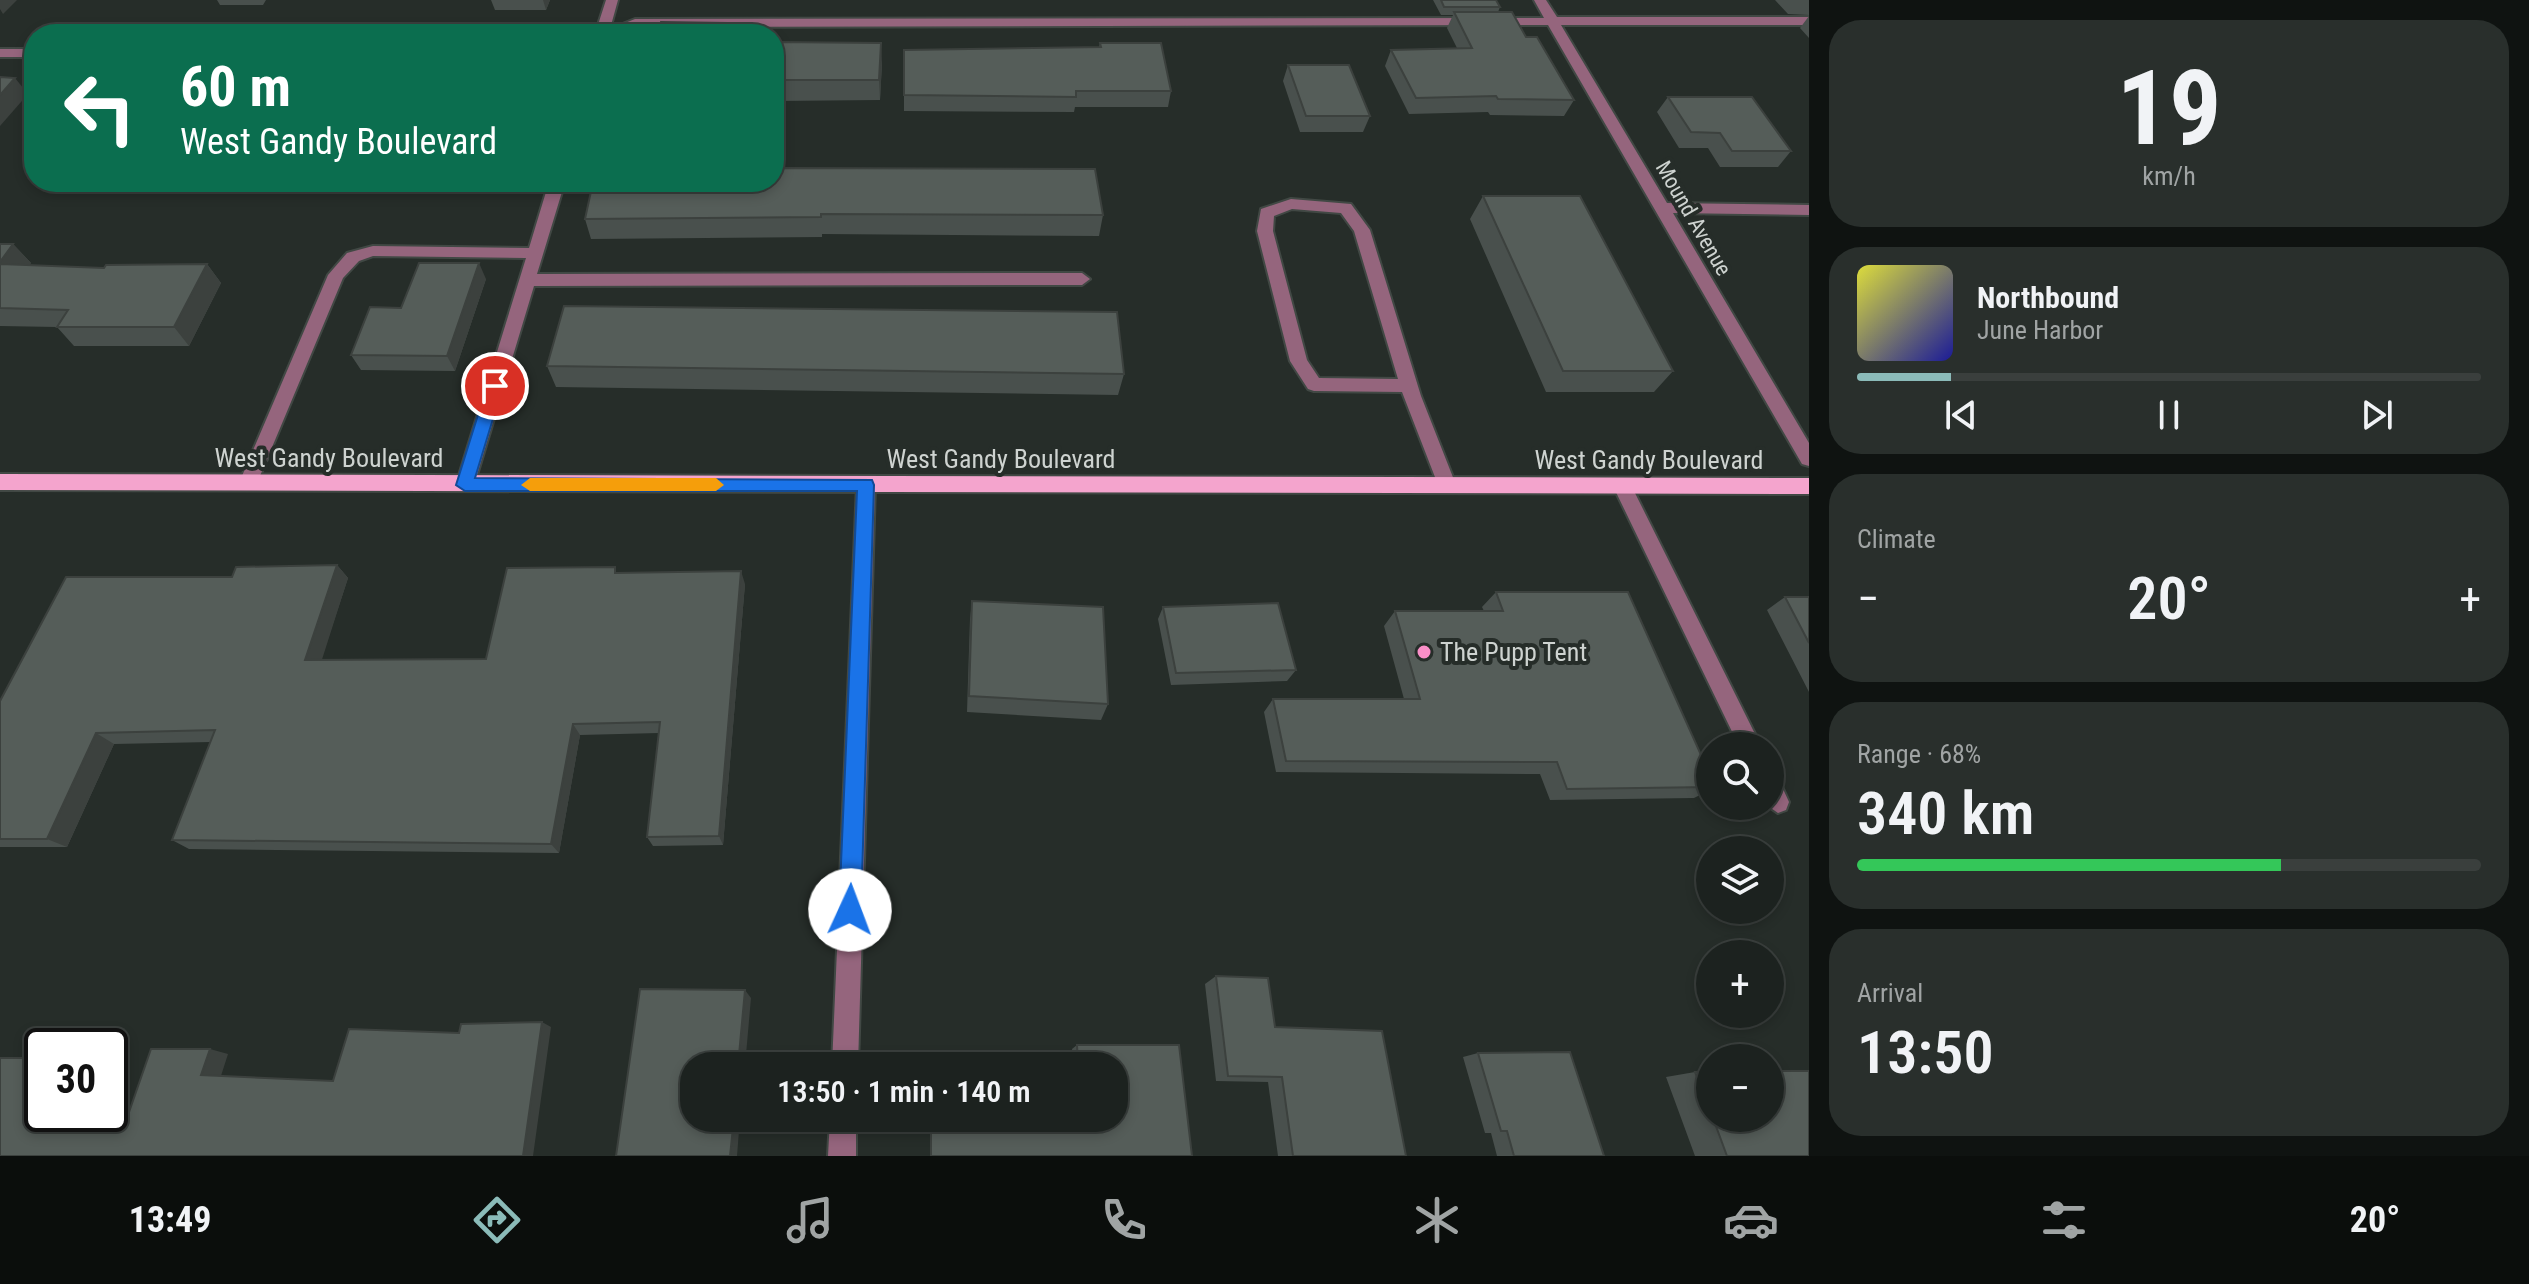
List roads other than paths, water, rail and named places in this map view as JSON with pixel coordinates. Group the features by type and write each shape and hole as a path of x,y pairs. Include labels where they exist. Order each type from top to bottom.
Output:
{"main road":[{"name":"West Gandy Boulevard","path":"0,482 1809,486"}],"street":[{"path":"605,24 612,0"},
{"name":"Mound Avenue","path":"1540,0 1809,459"},
{"path":"633,24 1809,21"},
{"path":"0,53 24,53"},
{"path":"465,485 554,192"},
{"path":"1409,386 1314,384 1299,361 1265,231 1266,213 1291,204 1346,208 1362,230 1409,386 1447,485"},
{"path":"1662,208 1806,215"},
{"path":"248,483 336,275 347,262 373,251 535,253"},
{"path":"527,280 1082,279"},
{"path":"846,1052 866,485"},
{"path":"1622,486 1743,732"},
{"path":"842,1156 843,1132"}],"place":[{"name":"The Pupp Tent","path":"1424,652"}]}
